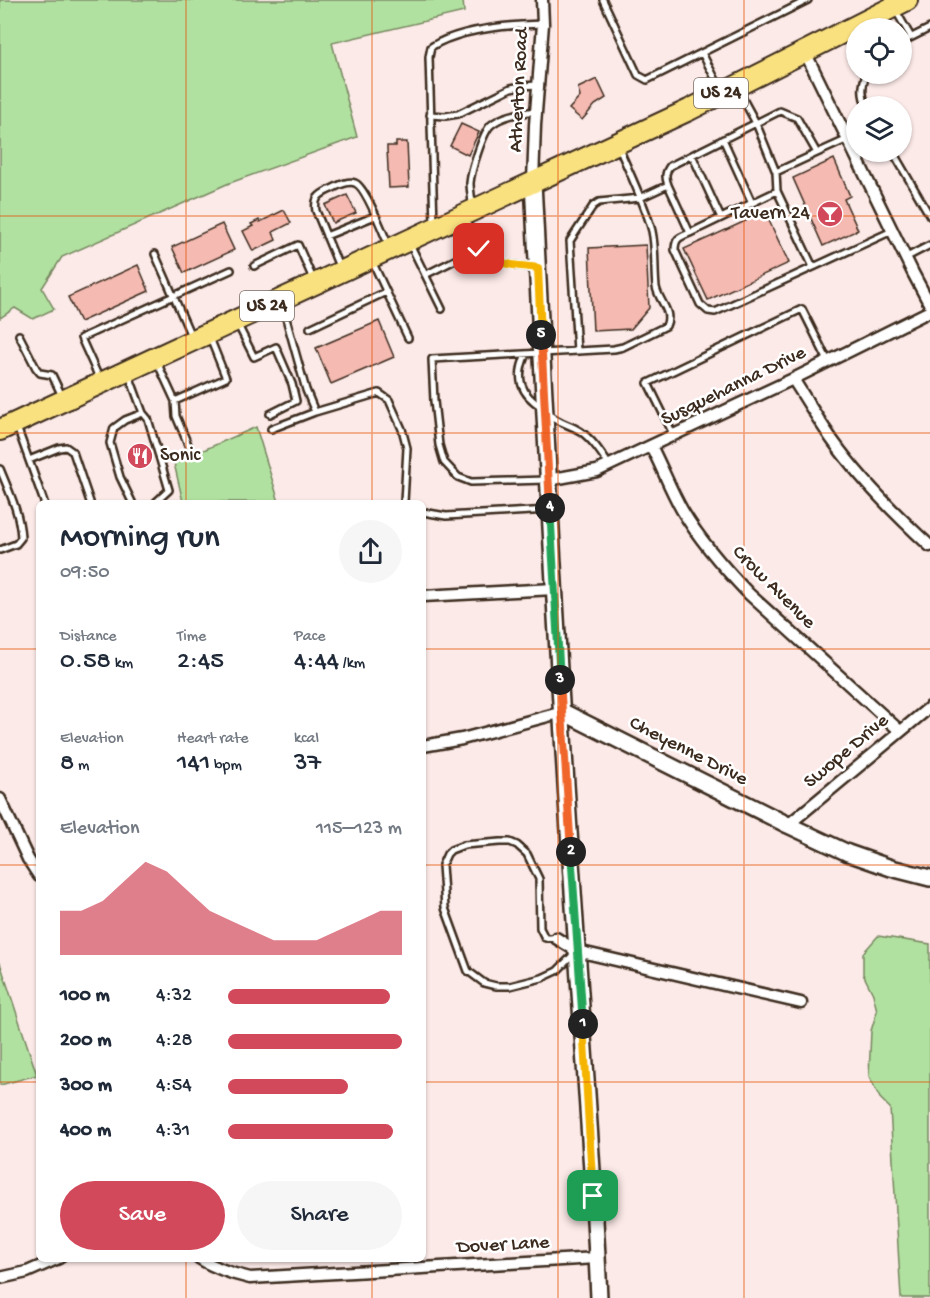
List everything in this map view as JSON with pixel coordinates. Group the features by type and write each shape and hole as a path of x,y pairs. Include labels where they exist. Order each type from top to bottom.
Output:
{"highway":[{"name":"US 24","path":"8,426 617,143 901,3"}],"street":[{"name":"Atherton Road","path":"533,182 543,24 542,0"},
{"path":"805,51 846,135"},
{"path":"858,162 930,305"},
{"path":"533,182 548,480 599,1298"},
{"name":"Susquehanna Drive","path":"548,480 597,471 793,379 930,311"},
{"path":"793,379 833,442 896,515 930,546"},
{"name":"Crow Avenue","path":"651,446 682,509 727,571 749,594 900,731"},
{"path":"426,596 555,589"},
{"name":"Swope Drive","path":"788,825 930,707"},
{"path":"426,745 462,739 562,712"},
{"name":"Cheyenne Drive","path":"562,712 848,853 891,868 930,878"},
{"path":"0,799 36,871"},
{"path":"556,938 577,951 801,1003"},
{"name":"Dover Lane","path":"205,1262 229,1274 250,1278 597,1258"},
{"path":"0,1278 27,1272 50,1262"}],"lane":[{"path":"603,0 638,75 647,80 808,0"},
{"path":"901,3 905,18"},
{"path":"434,228 429,57 431,48 441,41 493,27 543,24"},
{"path":"912,37 930,28"},
{"path":"702,52 756,123 776,171 777,191 813,267"},
{"path":"430,115 458,114 511,88 538,85"},
{"path":"536,111 517,113 490,126 475,162 470,182 468,213 482,253 490,259 503,263 538,268"},
{"path":"690,233 665,178 670,166 780,111 797,118 817,153"},
{"path":"723,139 752,203"},
{"path":"776,171 846,140"},
{"path":"548,480 471,482 458,477 444,462 439,445 432,359 624,347 666,326 669,320 668,312 657,290 652,233 617,143"},
{"path":"692,155 721,218"},
{"path":"899,162 930,216"},
{"path":"341,272 315,206 316,198 322,193 346,183 356,183 361,187 390,248"},
{"path":"577,351 570,241 593,206 599,202 640,198 668,185"},
{"path":"777,191 677,239 675,250 703,308 715,312 892,231"},
{"path":"326,237 375,216"},
{"path":"408,240 442,309"},
{"path":"905,258 930,244"},
{"path":"254,266 298,245 315,283"},
{"path":"426,275 479,249"},
{"path":"155,254 173,296 226,378 176,401"},
{"path":"370,257 408,338"},
{"path":"101,383 81,338 231,270"},
{"path":"310,328 386,292"},
{"path":"281,300 306,390 315,412"},
{"path":"674,436 648,383 802,309 828,361"},
{"path":"236,320 254,357 276,347 292,384 296,401 270,414"},
{"path":"20,334 36,368 40,373 52,375 64,400"},
{"path":"526,354 521,365 520,378 524,391 532,402 545,409 556,420 581,432 598,449 609,465"},
{"path":"155,358 176,401 176,416 189,447"},
{"path":"128,370 143,412 148,419 169,490 158,500"},
{"path":"271,429 315,412 379,393 389,400 402,429 407,448 404,500"},
{"path":"131,500 120,477 110,443 114,428 143,412"},
{"path":"8,426 29,460 43,500"},
{"path":"29,460 66,447 73,452 89,500"},
{"path":"0,469 21,528 21,538 16,544 0,550"},
{"path":"426,513 446,516 550,510"},
{"path":"556,938 545,938 540,928 539,879 527,854 517,845 500,842 464,845 447,854 442,865 445,908 468,971 484,983 510,986 542,978 558,971 577,951"}],"green space":[{"path":"0,0 463,0 464,12 332,43 357,137 227,184 62,257 42,288 54,309 33,319 15,308 0,318"},
{"path":"256,427 278,500 183,500 174,463"},
{"path":"878,936 930,944 930,1298 901,1298 890,1108 880,1098 869,1076 871,1031 877,1011 873,994 863,974 863,953"},
{"path":"0,963 36,1075 0,1085"}],"building":[{"path":"597,79 606,98 595,105 582,120 569,109 580,97 578,88"},
{"path":"461,124 479,132 468,155 450,146"},
{"path":"396,142 407,142 409,187 389,188 387,146 396,146"},
{"name":"Tavern 24","path":"834,159 850,196 844,199 858,230 823,246 793,178"},
{"path":"347,195 356,213 333,223 325,205"},
{"path":"284,210 291,223 273,232 276,240 253,251 243,231 253,226 251,224"},
{"path":"765,212 789,263 708,300 684,249"},
{"path":"222,224 234,250 184,273 172,247"},
{"path":"646,245 649,308 631,329 593,331 589,248"},
{"path":"138,265 149,291 80,322 68,297"},
{"path":"379,321 394,357 331,384 316,348"}],"place":[{"name":"Tavern 24","path":"830,214"},
{"name":"Sonic","path":"140,456"}],"route":[{"path":"479,249 490,259 538,268 549,491 593,1196"}]}
